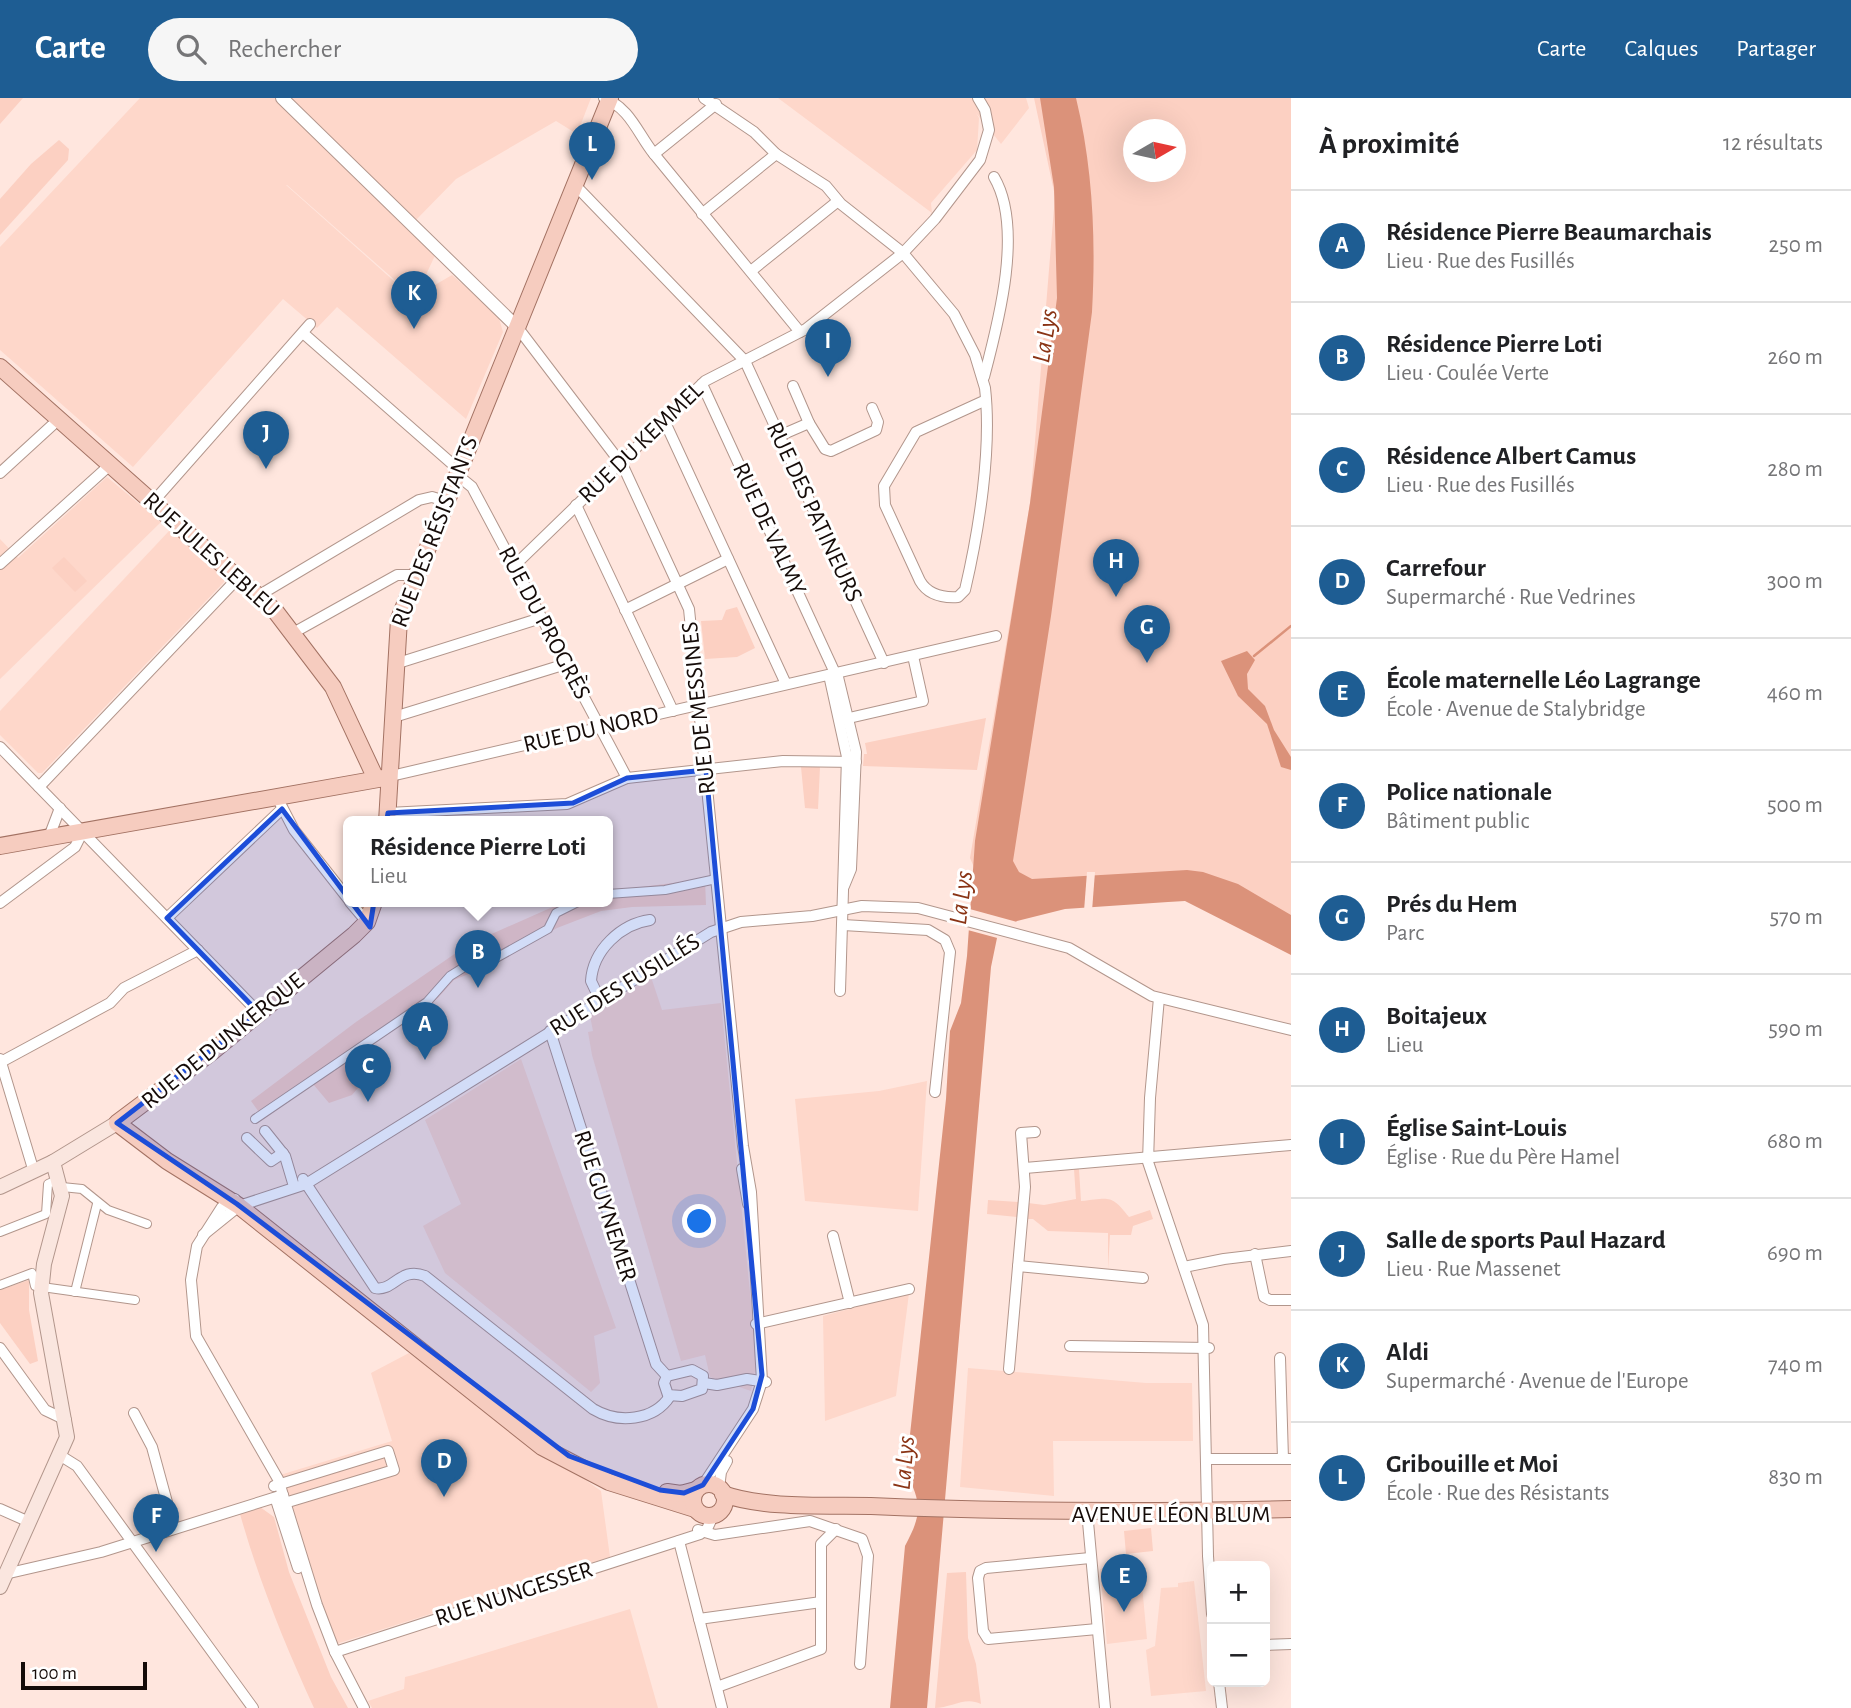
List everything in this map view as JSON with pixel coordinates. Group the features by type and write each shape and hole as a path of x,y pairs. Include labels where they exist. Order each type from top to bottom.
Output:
{"main road":[{"name":"RUE DES RÉSISTANTS","path":"383,778 394,717 397,624 606,98"},
{"name":"RUE DES RÉSISTANTS","path":"515,326 575,185 606,98"},
{"name":"RUE JULES LEBLEU","path":"3,374 111,464 258,596 293,632 337,694 383,778"},
{"path":"0,846 83,831 280,803 383,778 388,816"},
{"path":"367,922 372,907"},
{"name":"RUE DE DUNKERQUE","path":"0,1187 53,1162 117,1123 259,1013 367,922"},
{"path":"117,1123 197,1180 235,1203 537,1435 577,1460 649,1488 677,1494 699,1488"},
{"path":"3,1580 27,1521 61,1456 67,1434 44,1320 41,1287 61,1183 53,1162"},
{"path":"417,1345 488,1406 558,1457 621,1486 712,1505"},
{"path":"699,1488 693,1499 712,1505"},
{"path":"699,1488 712,1505"},
{"name":"AVENUE LÉON BLUM","path":"712,1505 800,1503 1087,1514 1291,1515"},
{"name":"AVENUE LÉON BLUM","path":"1210,1513 1291,1509"}],"street":[{"path":"282,98 515,326"},
{"path":"606,98 620,107 642,133 654,154 800,332"},
{"path":"704,98 754,132 776,154 826,186 838,201 902,253 954,314 975,355 986,400 988,442 965,590 958,597 937,596 925,589 920,581 885,505 883,489 916,432 986,400"},
{"name":"RUE DU KEMMEL","path":"514,566 702,384 800,332 902,253 935,219 980,160 989,130 985,110 978,98"},
{"path":"654,154 716,104"},
{"path":"702,214 776,154"},
{"path":"983,380 1001,313 1005,281 1005,221 1002,194 995,177"},
{"name":"RUE DES PATINEURS","path":"575,185 745,361 884,663"},
{"path":"751,271 838,201"},
{"name":"RUE DE MESSINES","path":"515,326 620,462 690,612 743,1152 749,1171 764,1381"},
{"name":"RUE DU PROGRÈS","path":"153,502 306,328 470,484 627,778"},
{"name":"RUE DE VALMY","path":"702,384 834,674"},
{"path":"793,386 823,447 831,451 878,429 872,408"},
{"path":"0,473 59,419"},
{"path":"664,420 786,684"},
{"path":"779,436 809,422"},
{"path":"0,564 111,464"},
{"path":"258,596 419,500 429,497 445,501"},
{"path":"576,505 673,711"},
{"path":"625,610 728,559"},
{"path":"293,632 397,575 415,575"},
{"path":"39,787 238,578"},
{"path":"395,664 541,618"},
{"name":"RUE DU NORD","path":"383,778 996,636"},
{"path":"849,718 923,701 913,656"},
{"path":"394,717 566,664"},
{"path":"834,674 849,718 851,762 851,869 844,886 840,991"},
{"path":"834,674 851,762"},
{"path":"0,747 259,1013"},
{"path":"413,816 573,803 627,778 783,761 851,762"},
{"path":"167,918 280,803 294,830 343,893"},
{"path":"49,837 60,808"},
{"path":"0,903 75,847 83,831"},
{"path":"613,894 665,890 716,879"},
{"name":"RUE DES FUSILLÉS","path":"235,1203 299,1184 330,1167 720,927 898,905 952,915 1029,936 1085,955 1140,990 1158,998 1291,1030"},
{"path":"354,907 367,922"},
{"path":"255,1119 427,1002 450,976 466,966 489,962 548,929 556,913 568,907"},
{"path":"600,1000 591,978 598,959 625,927 650,920"},
{"path":"843,925 928,930 945,940 950,952 935,1092"},
{"path":"34,1172 0,1060 110,1003 124,988 198,950"},
{"path":"1158,998 1148,1157 1198,1306 1208,1348 1211,1561"},
{"name":"RUE GUYNEMER","path":"550,1031 656,1364 667,1376"},
{"path":"265,1131 283,1153 299,1184 375,1288 383,1288 407,1274 425,1276 593,1409 608,1417 654,1413 663,1408 670,1396"},
{"path":"1009,1369 1024,1168 1021,1133 1035,1132"},
{"path":"247,1138 274,1163 283,1153"},
{"path":"1024,1168 1291,1145"},
{"path":"0,1232 46,1214 48,1184 61,1183 82,1189 97,1204 147,1224"},
{"path":"235,1203 203,1235 196,1250 191,1280 197,1339 267,1463 335,1652 364,1708"},
{"path":"75,1292 97,1204"},
{"path":"833,1236 850,1303"},
{"path":"1184,1267 1255,1254 1291,1251"},
{"path":"1255,1254 1264,1297 1270,1300 1291,1300"},
{"path":"1018,1266 1143,1278"},
{"path":"0,1285 32,1273 35,1286 135,1300"},
{"path":"759,1324 909,1289"},
{"path":"1070,1346 1208,1348"},
{"path":"0,1348 47,1413 66,1420"},
{"path":"1210,1459 1287,1459 1286,1384 1280,1358"},
{"path":"670,1396 664,1385 667,1376 694,1370 702,1374 704,1383"},
{"path":"704,1383 717,1385 747,1379 764,1381"},
{"path":"699,1488 753,1409 764,1381"},
{"path":"698,1533 712,1505 723,1467 761,1405 764,1381"},
{"path":"670,1396 696,1393 704,1383"},
{"path":"134,1413 152,1447 174,1528"},
{"path":"3,1580 279,1495 341,1465 388,1451 394,1470 346,1485 279,1495"},
{"path":"61,1456 77,1466 253,1708"},
{"path":"0,1509 27,1521"},
{"path":"1210,1513 1215,1561"},
{"path":"1087,1514 1105,1708"},
{"name":"RUE NUNGESSER","path":"335,1652 698,1533 715,1535 808,1521 862,1539 868,1551 860,1664"},
{"path":"716,1687 821,1649 821,1544 836,1529"},
{"path":"679,1541 722,1708"},
{"path":"1090,1558 982,1569 978,1578 980,1604 984,1634 992,1640 1097,1629"},
{"path":"699,1619 821,1602"},
{"path":"1270,1646 1291,1644"},
{"path":"1220,1687 1222,1708"},
{"path":"1227,1687 1229,1708"}],"highlighted area":[{"path":"706,770 762,1375 753,1409 703,1485 684,1493 660,1490 569,1456 237,1204 117,1123 259,1013 167,918 282,809 370,927 388,813 573,803 627,778"}],"shaded area":[{"path":"0,98 23,98 0,124"},
{"path":"140,98 591,98 577,134 556,121 456,179 415,221 439,247 416,296 452,275 498,315 503,332 466,419 337,307 317,328 283,299 133,467 0,350 0,247","holes":["287,185 414,297 413,298"]},
{"path":"778,98 1026,98 1029,108 1001,144 976,113 979,118 977,150 931,203 932,213"},
{"path":"1034,98 1291,98 1291,950 1185,900 979,879 970,858 1030,503 1055,196"},
{"path":"1040,98 1076,98 1090,177 1093,285 1092,312 1051,616 1013,861 1019,872 1032,879 1187,870 1203,872 1238,884 1291,915 1291,955 1185,901 1065,909 1017,921 997,938 991,967 927,1708 890,1708 905,1546 915,1525 918,1509 906,1472 946,1099 950,1031 961,1003 975,841 1030,503 1057,298 1054,187"},
{"path":"59,140 69,149 68,160 0,235 0,199 31,164"},
{"path":"107,477 161,522 0,679 0,539 18,558"},
{"path":"169,531 174,532 224,577 224,582 42,773 38,773 0,735 0,711"},
{"path":"64,557 87,581 75,592 52,568"},
{"path":"737,607 755,648 737,657 705,659 701,621 722,620 726,610"},
{"path":"1247,651 1255,660 1247,674 1248,689 1265,706 1274,730 1291,757 1291,770 1281,767 1267,724 1238,696 1221,661"},
{"path":"986,718 977,770 863,766 864,754 867,754 865,743"},
{"path":"801,767 820,767 818,809 805,808"},
{"path":"705,879 706,905 632,907 601,911 557,928 497,962 454,980 438,998 354,1056 361,1071 362,1083 352,1095 329,1103 313,1084 264,1119 251,1101 356,1022 469,944 553,907 613,907 613,890"},
{"path":"651,977 662,1010 721,1003 757,1362 751,1391 710,1377 705,1355 681,1361 592,1055 588,1032 593,1031 590,1016"},
{"path":"521,1059 616,1328 594,1336 600,1383 591,1392 445,1273 423,1226 461,1204 425,1120"},
{"path":"927,1081 918,1211 805,1201 795,1099 879,1091"},
{"path":"1074,1169 1079,1169 1081,1201 1109,1199 1118,1204 1129,1217 1150,1210 1153,1219 1133,1226 1131,1235 1110,1235 1108,1269 1108,1233 1048,1231 1033,1219 1026,1219 1028,1203 1044,1205 1076,1199"},
{"path":"988,1200 1018,1202 1017,1217 987,1214"},
{"path":"29,1280 29,1310 38,1361 30,1364 0,1323 0,1290"},
{"path":"909,1293 896,1396 825,1421 823,1316"},
{"path":"409,1353 601,1491 610,1557 336,1644 280,1475 392,1441 371,1373"},
{"path":"968,1368 1146,1383 1192,1383 1193,1441 1053,1441 1054,1496 960,1487"},
{"path":"260,1507 274,1517 289,1572 331,1677 348,1708 314,1708 303,1684 264,1588 240,1514"},
{"path":"1151,1528 1153,1551 1126,1554 1124,1531"},
{"path":"1140,1564 1147,1639 1107,1644 1100,1569 1126,1570 1126,1565"},
{"path":"966,1572 968,1638 976,1664 981,1704 969,1701 935,1708 947,1573"},
{"path":"1194,1581 1206,1691 1151,1696 1146,1650 1155,1646 1161,1588 1178,1587 1178,1583"},
{"path":"630,1609 658,1708 372,1708 368,1701 404,1689 405,1677"}],"pier":[{"path":"1087,872 1095,872 1092,911 1084,911"},
{"path":"966,908 1021,923 1001,939 964,929"}],"waterway":[{"path":"1254,656 1291,626"}],"place":[{"name":"Gribouille et Moi","path":"592,180"},
{"name":"Aldi","path":"414,329"},
{"name":"Église Saint-Louis","path":"828,377"},
{"name":"Salle de sports Paul Hazard","path":"266,469"},
{"name":"Boitajeux","path":"1116,597"},
{"name":"Prés du Hem","path":"1147,663"},
{"name":"Résidence Pierre Loti","path":"478,988"},
{"name":"Résidence Pierre Beaumarchais","path":"425,1060"},
{"name":"Résidence Albert Camus","path":"368,1102"},
{"name":"Carrefour","path":"444,1497"},
{"name":"Police nationale","path":"156,1552"},
{"name":"École maternelle Léo Lagrange","path":"1124,1612"}],"water label":[{"name":"La Lys","path":"1045,336"},
{"name":"La Lys","path":"961,898"},
{"name":"La Lys","path":"904,1463"}]}
